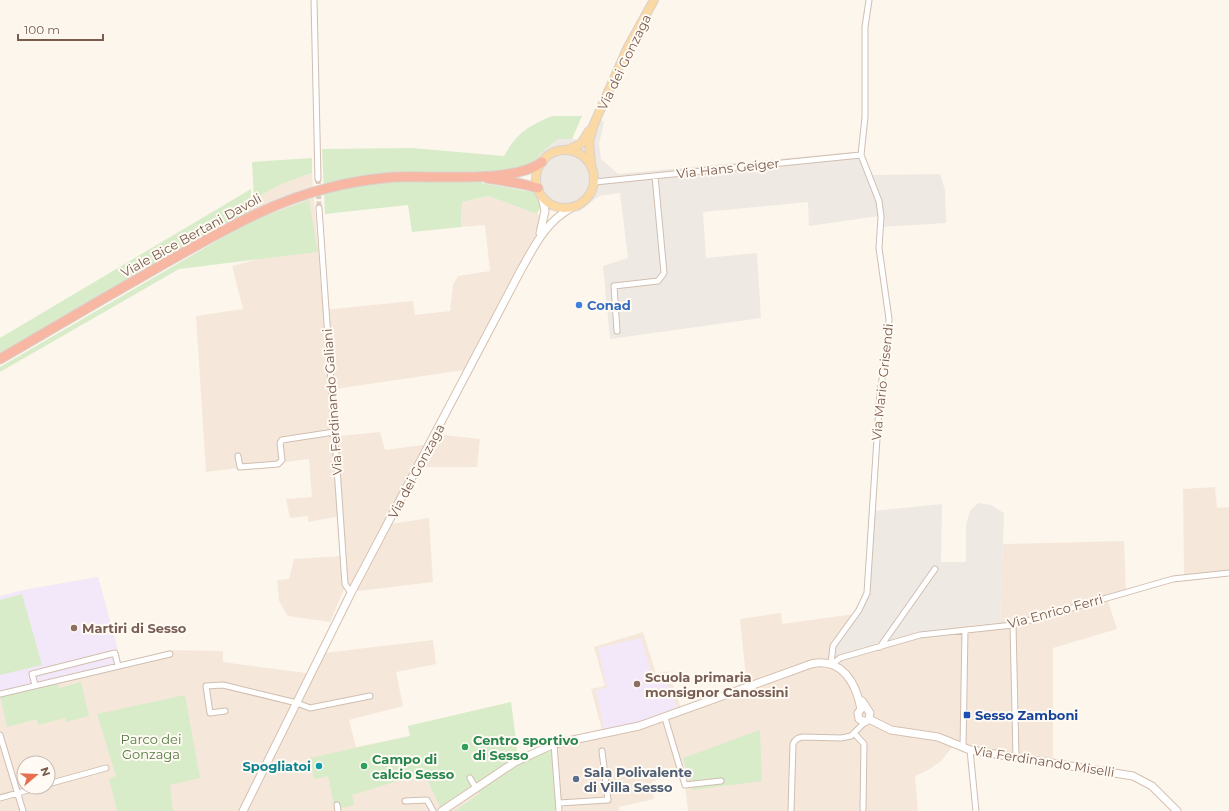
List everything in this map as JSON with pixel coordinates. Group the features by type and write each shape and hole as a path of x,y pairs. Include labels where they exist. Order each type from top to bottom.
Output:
{"highway":[{"path":"482,177 523,172 542,162"},
{"path":"482,177 538,188"},
{"name":"Viale Bice Bertani Davoli","path":"0,359 229,227 293,198 333,186 380,179 482,177"}],"main road":[{"name":"Via dei Gonzaga","path":"594,124 627,49 654,0"},
{"path":"594,124 588,151 595,182 592,191 587,199 580,205 571,208 555,207 542,197 538,188 536,175 542,162 553,153 567,150 581,144 594,124"},
{"path":"567,150 582,155 592,167"}],"street":[{"path":"314,0 318,179"},
{"name":"Via Mario Grisendi","path":"832,664 833,646 859,610 867,593 879,399 887,349 889,319 882,281 879,248 881,217 879,201 861,155 865,118 865,27 869,0"},
{"name":"Via Hans Geiger","path":"595,182 861,155"},
{"path":"617,331 614,286 658,281 664,273 655,176"},
{"name":"Via dei Gonzaga","path":"243,811 351,593 538,240 544,222 545,211 542,197"},
{"name":"Via Ferdinando Galiani","path":"319,208 345,584 351,593"},
{"name":"Via dei Gonzaga","path":"538,240 558,216 571,208"},
{"path":"238,456 240,467 278,464 282,460 280,442 282,440 334,432"},
{"path":"880,647 935,569"},
{"name":"Via Enrico Ferri","path":"442,811 515,762 554,744 625,730 665,718 811,664 821,662 832,664 840,658 920,635 1012,625 1173,579 1229,572"},
{"path":"1012,625 1016,757"},
{"path":"965,630 966,748 976,811"},
{"path":"35,686 32,674 115,653 118,666"},
{"path":"0,694 170,654"},
{"name":"Via Ferdinando Miselli","path":"832,664 846,674 858,696 866,716 891,730 938,737 966,748 1133,776 1152,786 1177,811"},
{"path":"225,711 210,713 206,686 223,685 297,703 310,708 370,696"},
{"path":"791,811 792,744 794,741 803,737 841,738 851,736 866,716"},
{"path":"665,718 685,785 721,781"},
{"path":"855,732 864,744 863,809"},
{"path":"0,735 16,790"},
{"path":"554,744 559,811"},
{"path":"559,803 608,800 602,751"},
{"path":"56,782 106,768"},
{"path":"470,778 476,788"},
{"path":"0,798 16,793"},
{"path":"18,795 23,811"},
{"path":"405,801 427,800 433,811"}],"shaded area":[{"path":"594,115 604,122 599,144 601,159 618,174 862,151 872,175 940,174 945,190 946,223 881,227 879,216 809,226 808,202 703,212 706,258 757,253 761,318 610,339 603,266 628,258 620,193 599,196 580,211 565,214 541,206 532,176 539,155 558,139 578,139"},
{"path":"312,173 323,310 413,301 415,315 450,311 453,285 458,276 490,271 485,225 461,227 462,202 488,196 548,218 464,370 335,389 340,436 380,432 385,450 430,444 436,434 480,439 477,467 423,467 391,524 429,518 433,582 359,591 345,587 330,622 288,616 279,601 277,580 289,579 294,559 342,556 341,516 308,522 308,516 290,518 286,499 312,497 309,459 206,472 196,316 243,309 232,266 255,260 249,201 281,184"},
{"path":"1215,487 1217,508 1229,507 1229,570 1184,577 1183,489"},
{"path":"978,503 991,505 1004,513 1000,623 945,628 908,635 837,657 826,651 854,614 868,588 873,511 942,504 941,562 966,562 966,525 970,511"},
{"path":"1124,541 1126,593 1107,598 1117,629 1053,648 1053,765 955,744 940,762 915,776 918,811 688,811 683,769 652,782 654,799 619,807 619,811 0,811 0,596 24,590 98,577 122,665 169,650 223,651 223,662 313,674 324,653 433,640 436,664 396,672 403,706 349,720 356,747 410,736 408,726 511,702 518,757 537,748 602,730 591,689 605,686 594,647 643,632 656,674 668,671 682,711 747,687 740,619 781,613 782,624 854,614 876,644 908,635 945,628 1000,623 1003,544"},
{"path":"98,577 122,665 0,694 0,596 24,590"},
{"name":"Scuola primaria monsignor Canossini","path":"641,638 653,679 665,676 677,708 638,722 604,730 596,690 607,688 598,648"}],"green space":[{"path":"552,116 582,116 572,139 558,139 539,155 536,163 521,168 483,172 482,183 537,193 541,206 537,214 488,196 462,202 461,227 412,232 408,205 325,214 322,149 412,148 504,156 514,141 524,131"},
{"path":"312,158 312,173 281,184 254,199 252,162"},
{"path":"251,189 250,212 0,353 0,338"},
{"path":"309,200 318,252 179,269 0,372 0,367 251,221"},
{"path":"22,594 42,665 0,675 0,600"},
{"path":"57,680 59,688 81,682 89,716 66,722 65,718 38,725 37,719 7,727 0,696"},
{"name":"Parco dei Gonzaga","path":"185,695 200,778 170,785 173,811 117,811 109,779 116,776 97,714"},
{"name":"Centro sportivo di Sesso","path":"511,702 518,758 441,809 424,773 352,795 354,805 335,810 328,776 314,779 310,758 410,736 408,726"},
{"path":"760,730 762,781 692,790 683,758"},
{"path":"554,750 559,811 454,811 479,794 479,791 524,762"}],"tunnel":[{"path":"318,179 319,208"}],"place":[{"name":"Conad","path":"579,305"},
{"name":"Martiri di Sesso","path":"74,628"},
{"name":"Scuola primaria monsignor Canossini","path":"637,684"},
{"name":"Sesso Zamboni","path":"967,715"},
{"name":"Centro sportivo di Sesso","path":"465,747"},
{"name":"Spogliatoi","path":"319,766"},
{"name":"Campo di calcio Sesso","path":"364,766"},
{"name":"Sala Polivalente di Villa Sesso","path":"576,779"}]}
